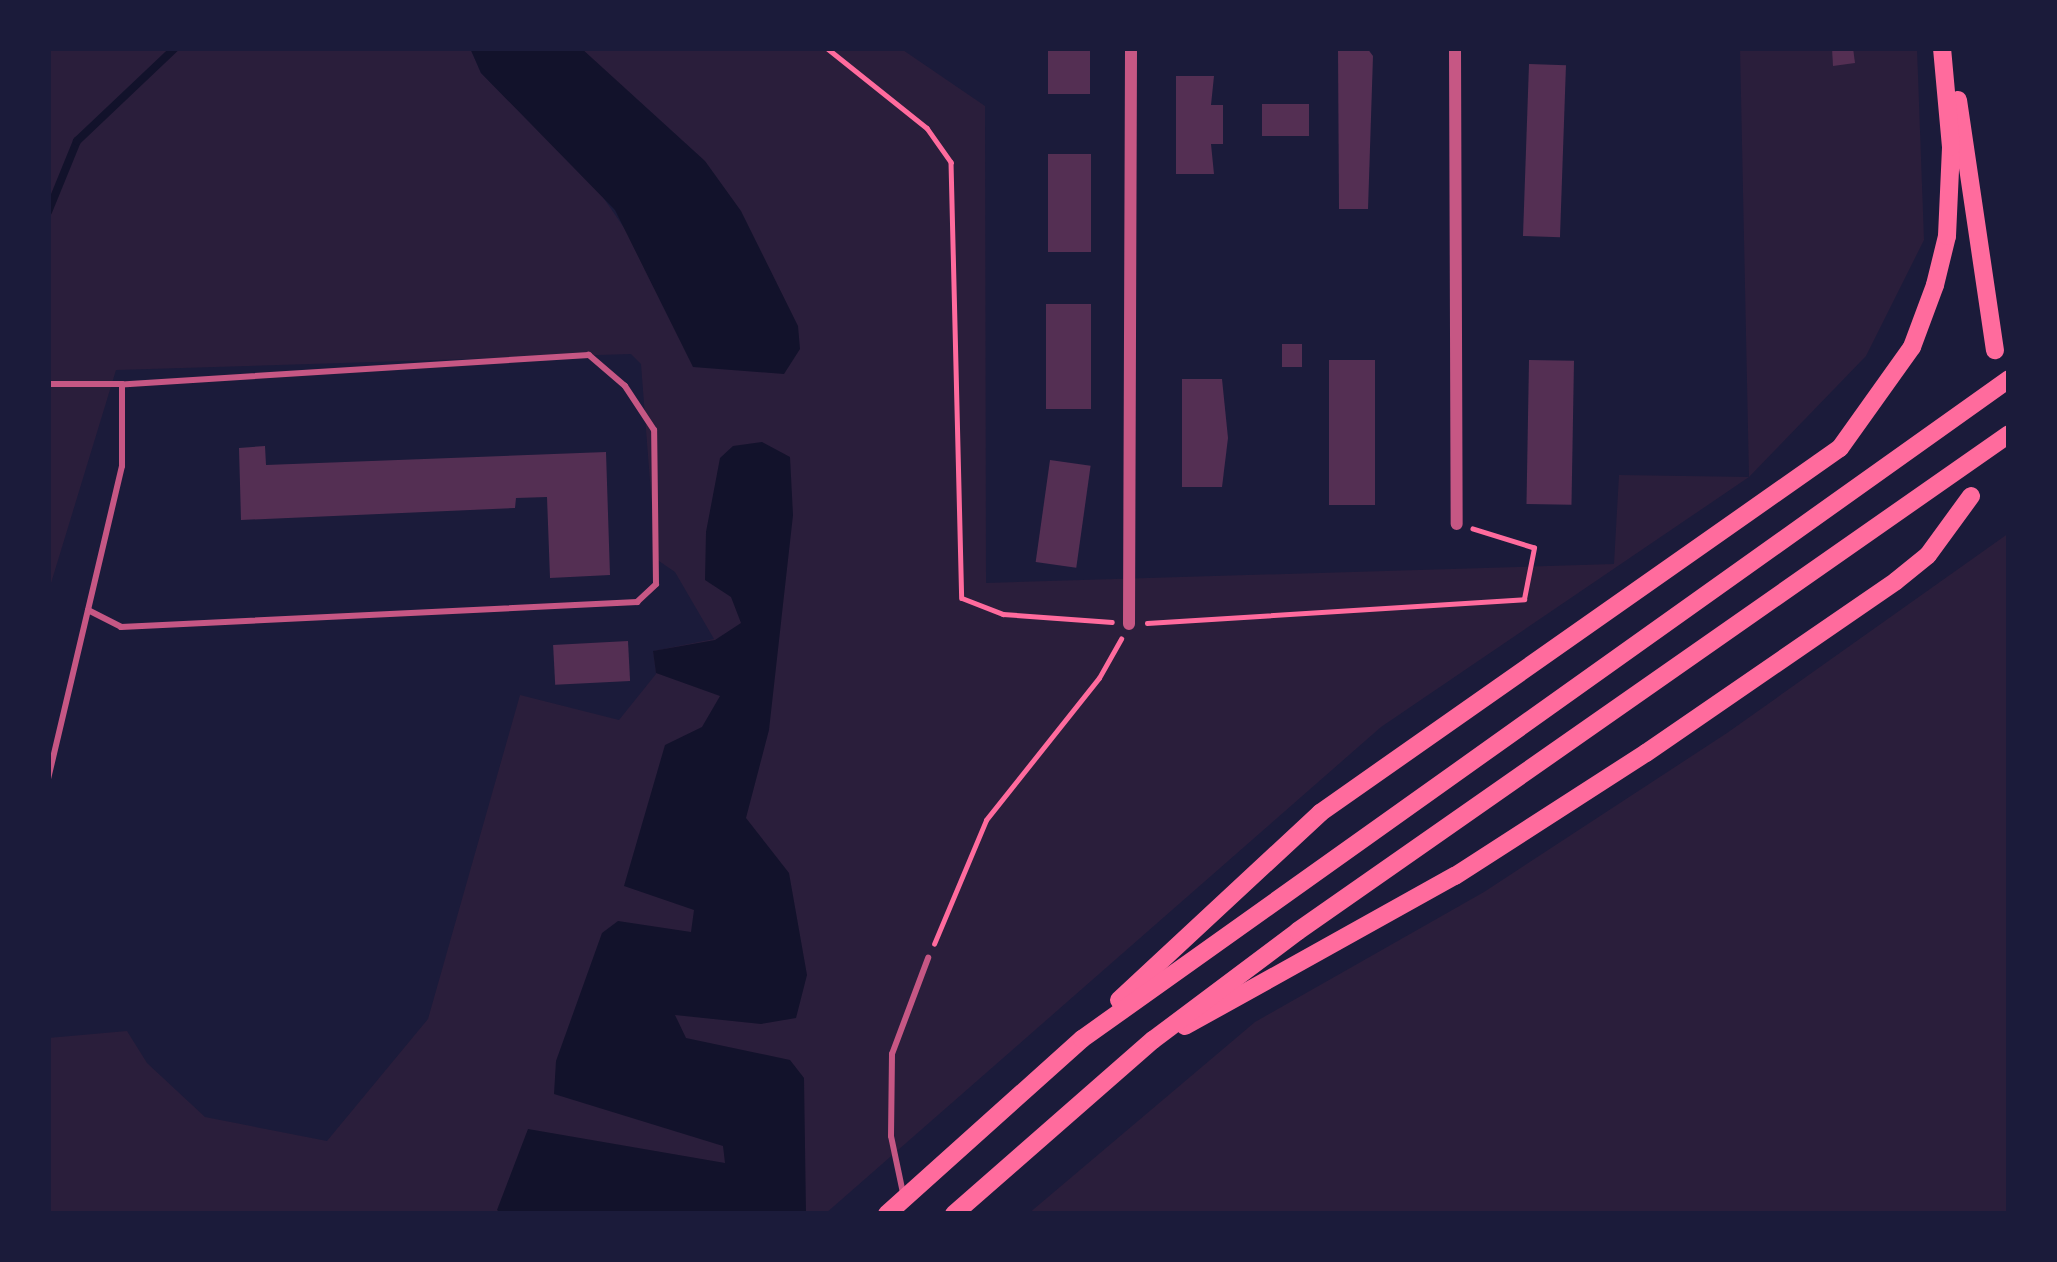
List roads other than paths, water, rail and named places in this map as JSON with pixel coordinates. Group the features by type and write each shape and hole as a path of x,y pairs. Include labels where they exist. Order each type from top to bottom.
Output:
{"main road":[{"path":"1945,48 1995,350"},
{"path":"887,1214 1082,1039 1320,813 1840,448 1912,347 1936,286 1951,147 1945,48"},
{"path":"1082,1039 1278,893 1660,631 2009,379"},
{"path":"954,1214 1154,1040 2009,434"},
{"path":"1154,1040 1237,1003 1416,899 1646,753 1896,581 1928,555 1971,496"}],"street":[{"path":"1129,624 1131,48"},
{"path":"1455,48 1456,524"}],"lane":[{"path":"48,385 122,385 589,355 625,386 654,430 656,584 637,602 121,627 88,610"},
{"path":"48,779 122,466 122,385"},
{"path":"907,1214 891,1136 892,1054 928,958"}],"waterway":[{"path":"48,212 77,141 175,48"}]}
